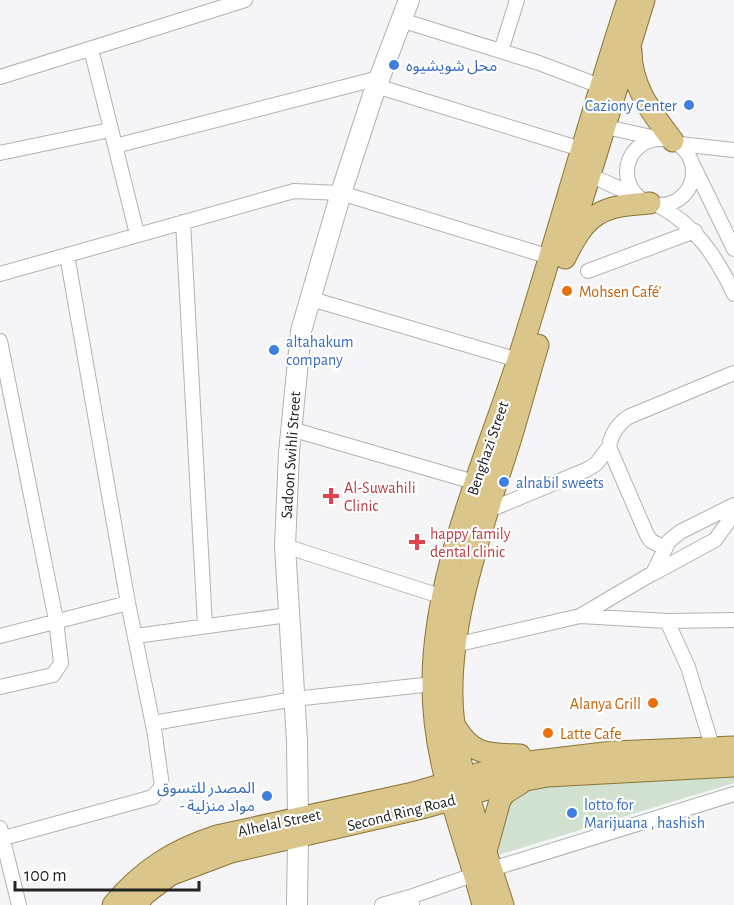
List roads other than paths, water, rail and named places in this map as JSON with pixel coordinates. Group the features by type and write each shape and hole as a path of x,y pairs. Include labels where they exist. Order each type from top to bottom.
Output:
{"main road":[{"name":"Sadoon Swihli Street","path":"297,905 298,828 294,699 285,546 291,429 301,331 308,298 341,193 377,82 408,0"},
{"name":"Benghazi Street","path":"583,172 581,149 598,127 600,86 628,0"},
{"name":"Benghazi Street","path":"457,789 452,691 455,645 474,555 583,172 644,0"},
{"path":"631,41 632,73 670,141"},
{"path":"557,257 597,213 619,205 649,202"},
{"name":"Benghazi Street","path":"503,905 437,745 433,684 443,597 474,482 557,257"},
{"path":"454,724 462,739 479,752 550,758"},
{"path":"457,789 491,769 550,758 613,752 734,747"},
{"path":"457,789 606,771 734,766"},
{"path":"485,865 500,800 514,786 529,779"},
{"name":"Alhelal Street","path":"112,905 133,882 159,861 189,845 217,836 298,828 457,789"},
{"path":"136,905 145,894 170,875 298,828"},
{"name":"Benghazi Street","path":"483,905 485,865"}],"street":[{"path":"0,77 91,49 206,5 245,0"},
{"path":"501,51 517,0"},
{"path":"401,20 501,51 600,86"},
{"path":"91,49 137,234"},
{"path":"115,146 377,82 581,149"},
{"path":"598,127 734,150"},
{"path":"0,153 110,130"},
{"path":"693,164 692,184 686,193 669,204 649,202 629,183 627,166 641,144 670,141 690,155 734,249"},
{"path":"583,172 681,218 727,263 734,294"},
{"path":"0,274 294,191 341,193 557,257"},
{"path":"183,222 205,625"},
{"path":"588,271 695,231"},
{"path":"19,905 1,835 153,797 160,791 163,777 128,603 67,255"},
{"path":"308,298 518,360"},
{"path":"0,341 56,620 61,663 53,675 0,687"},
{"path":"487,511 596,464 609,447 615,431 628,417 734,373"},
{"path":"291,429 474,482"},
{"path":"609,447 647,535 651,541 665,548"},
{"path":"653,573 665,548 680,532 733,505"},
{"path":"580,616 715,540 728,522 733,505"},
{"path":"285,546 443,597"},
{"path":"0,636 128,603"},
{"path":"136,636 288,615"},
{"path":"455,645 580,616 667,621 734,620"},
{"path":"667,621 688,667 713,748"},
{"path":"153,723 294,699 433,684"},
{"path":"382,905 411,901 485,865 734,794"}],"place":[{"name":"محل شويشيوه","path":"394,65"},
{"name":"Caziony Center","path":"689,105"},
{"name":"Mohsen Café'","path":"567,291"},
{"name":"altahakum company","path":"274,350"},
{"name":"alnabil sweets","path":"504,482"},
{"name":"Al-Suwahili Clinic","path":"331,496"},
{"name":"happy family dental clinic","path":"417,542"},
{"name":"Alanya Grill","path":"653,703"},
{"name":"Latte Cafe","path":"548,733"},
{"name":"المصدر للتسوق - مواد منزلية","path":"267,796"},
{"name":"lotto for Marijuana , hashish","path":"572,813"}]}
